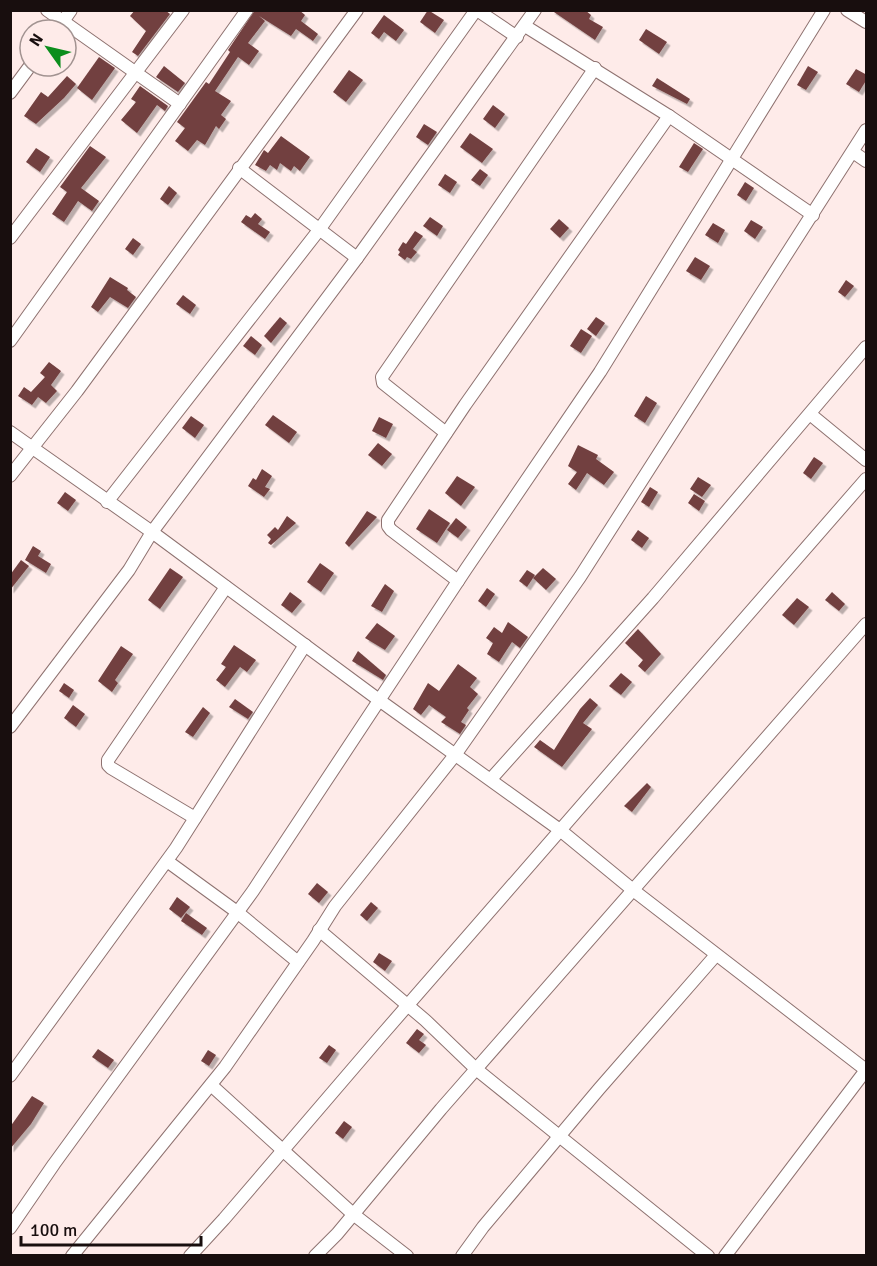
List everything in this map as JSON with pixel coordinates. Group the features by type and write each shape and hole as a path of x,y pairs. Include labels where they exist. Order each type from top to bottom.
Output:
{"street":[{"path":"10,238 183,10"},
{"path":"10,341 247,10"},
{"path":"10,476 84,381 357,10"},
{"path":"107,502 319,230 477,10 517,37"},
{"path":"10,727 129,570 152,532 357,258 535,10"},
{"path":"10,1228 237,912 600,372 824,10"},
{"path":"847,10 867,22"},
{"path":"525,26 669,116 731,161 813,215"},
{"path":"78,37 180,104"},
{"path":"446,434 383,382 382,377 595,68"},
{"path":"10,93 21,78"},
{"path":"458,581 388,526 388,520 669,116"},
{"path":"72,1256 211,1085 335,906 455,755 580,577 867,130"},
{"path":"853,152 867,161"},
{"path":"239,168 357,258"},
{"path":"491,779 653,598 867,347"},
{"path":"810,414 867,460"},
{"path":"10,432 152,532 560,830 633,890 866,1070 725,1256"},
{"path":"190,1256 867,479"},
{"path":"195,818 111,768 108,760 226,586"},
{"path":"315,1256 867,624"},
{"path":"10,1076 167,861 305,645"},
{"path":"167,861 237,912 298,962"},
{"path":"319,930 407,1005 476,1069 708,1256"},
{"path":"462,1256 483,1227 559,1136 716,955"},
{"path":"211,1085 354,1214 407,1256"}],"building":[{"path":"135,10 165,10 170,14 138,56 132,52 146,31 130,16"},
{"path":"255,10 299,10 305,15 301,21 318,34 313,41 296,29 291,36 259,16 265,21 248,43 259,51 249,65 238,57 215,91 231,101 221,115 226,119 219,129 216,126 205,145 197,140 188,151 175,141 185,128 177,122 206,82 209,84 230,52 228,50"},
{"path":"428,10 444,20 435,33 420,22"},
{"path":"551,10 585,10 591,15 589,19 603,27 595,40"},
{"path":"384,15 404,30 396,41 384,32 379,39 371,33"},
{"path":"646,29 667,42 659,54 639,40"},
{"path":"99,57 115,68 92,100 77,88"},
{"path":"164,66 185,83 178,92 156,77"},
{"path":"808,66 818,72 806,90 797,85"},
{"path":"856,69 867,75 859,92 846,84"},
{"path":"349,70 363,80 346,102 333,92"},
{"path":"65,78 69,78 76,84 36,124 24,116 41,92 48,97"},
{"path":"657,78 690,99 687,104 652,86"},
{"path":"140,86 168,106 165,111 157,105 137,133 121,120 136,102 131,99"},
{"path":"493,105 505,114 495,128 483,119"},
{"path":"424,124 437,132 428,145 416,137"},
{"path":"470,133 493,149 482,163 460,147"},
{"path":"281,136 310,157 300,171 294,166 291,171 280,163 277,170 270,165 266,171 255,165 264,150 268,153"},
{"path":"694,143 703,149 688,172 679,167"},
{"path":"90,146 106,157 81,188 99,201 92,211 78,201 64,222 52,214 67,192 60,187"},
{"path":"36,148 50,157 40,172 26,162"},
{"path":"480,169 488,175 480,186 471,180"},
{"path":"445,174 457,182 450,193 438,185"},
{"path":"745,182 754,188 746,201 737,195"},
{"path":"169,186 177,193 168,205 160,199"},
{"path":"255,213 262,219 258,224 270,232 265,239 241,222 246,215 251,218"},
{"path":"430,217 443,226 437,236 423,226"},
{"path":"559,219 569,228 560,238 550,229"},
{"path":"751,220 763,227 755,239 744,231"},
{"path":"713,223 725,230 718,243 705,235"},
{"path":"415,231 423,236 413,249 417,252 411,259 407,257 405,260 398,255 400,252 398,250 403,242 406,244"},
{"path":"133,238 141,244 133,255 125,249"},
{"path":"695,257 710,266 701,280 686,271"},
{"path":"110,277 128,288 127,290 136,297 128,308 110,297 98,312 91,307"},
{"path":"846,280 854,286 845,297 838,292"},
{"path":"183,295 196,305 190,314 176,304"},
{"path":"280,317 287,323 271,343 264,336"},
{"path":"596,317 605,323 596,336 587,329"},
{"path":"581,329 592,336 581,353 570,346"},
{"path":"251,336 262,345 255,355 243,346"},
{"path":"49,362 61,371 51,385 57,391 46,403 38,397 32,405 18,396 24,387 31,392 45,377 40,373"},
{"path":"646,396 657,403 645,423 634,416"},
{"path":"273,415 297,432 289,443 265,425"},
{"path":"191,416 204,425 195,438 182,428"},
{"path":"379,417 393,424 386,438 372,431"},
{"path":"378,443 392,454 382,466 368,455"},
{"path":"578,445 598,455 596,459 614,472 604,485 587,473 576,490 568,484 577,472 568,466"},
{"path":"814,457 823,463 811,479 803,473"},
{"path":"262,469 272,476 265,487 270,489 264,497 248,486 253,478 256,480"},
{"path":"457,476 475,487 461,506 445,493"},
{"path":"698,477 711,485 702,497 690,489"},
{"path":"650,487 658,492 649,507 641,502"},
{"path":"65,492 76,500 68,511 57,503"},
{"path":"694,494 705,501 699,511 688,503"},
{"path":"429,509 450,523 437,543 416,529"},
{"path":"367,511 377,517 349,547 345,543"},
{"path":"287,516 296,523 271,545 268,543 271,539 267,535 275,527 278,530"},
{"path":"456,518 467,527 458,538 447,530"},
{"path":"638,530 649,538 642,548 631,540"},
{"path":"33,546 41,551 38,556 51,564 46,573 25,560"},
{"path":"21,560 29,566 10,590 10,575"},
{"path":"320,563 334,573 321,592 307,582"},
{"path":"170,568 183,577 160,609 148,600"},
{"path":"543,568 556,579 546,590 533,578"},
{"path":"527,570 535,575 527,587 519,581"},
{"path":"385,584 394,591 382,612 371,606"},
{"path":"487,588 495,594 486,607 478,601"},
{"path":"290,592 302,601 292,613 281,605"},
{"path":"832,592 845,604 839,611 825,600"},
{"path":"797,598 809,607 794,625 782,615"},
{"path":"508,622 528,637 520,648 512,642 499,662 487,654 493,643 486,638 494,627 502,633"},
{"path":"377,623 395,636 385,650 365,638"},
{"path":"638,629 661,654 645,672 638,666 643,660 625,643"},
{"path":"234,645 256,660 247,672 240,667 225,687 216,680 226,667 221,664"},
{"path":"121,646 133,654 115,680 118,683 112,692 98,681"},
{"path":"358,651 386,675 383,680 352,661"},
{"path":"458,664 477,678 470,687 478,694 467,708 469,710 461,722 466,725 460,734 441,722 446,717 429,705 421,715 413,709 428,683 439,691"},
{"path":"621,673 632,682 621,695 609,686"},
{"path":"64,683 74,690 69,698 59,691"},
{"path":"590,698 598,705 583,723 592,729 562,767 534,747 540,740 554,750 580,709"},
{"path":"235,699 253,712 248,719 229,707"},
{"path":"73,705 85,714 76,727 64,718"},
{"path":"203,707 210,713 193,737 185,732"},
{"path":"647,783 651,787 632,812 624,806"},
{"path":"317,883 328,892 319,903 308,894"},
{"path":"177,897 190,907 181,918 169,909"},
{"path":"371,902 378,908 367,921 360,915"},
{"path":"186,913 207,928 202,935 181,921"},
{"path":"379,953 392,961 385,971 373,962"},
{"path":"417,1029 424,1034 419,1040 426,1045 419,1053 406,1043"},
{"path":"329,1045 336,1050 327,1063 319,1058"},
{"path":"98,1049 114,1060 108,1068 92,1057"},
{"path":"208,1050 216,1055 209,1066 201,1061"},
{"path":"32,1096 44,1103 31,1124 10,1149 10,1127"},
{"path":"344,1121 352,1127 343,1139 335,1133"}]}
